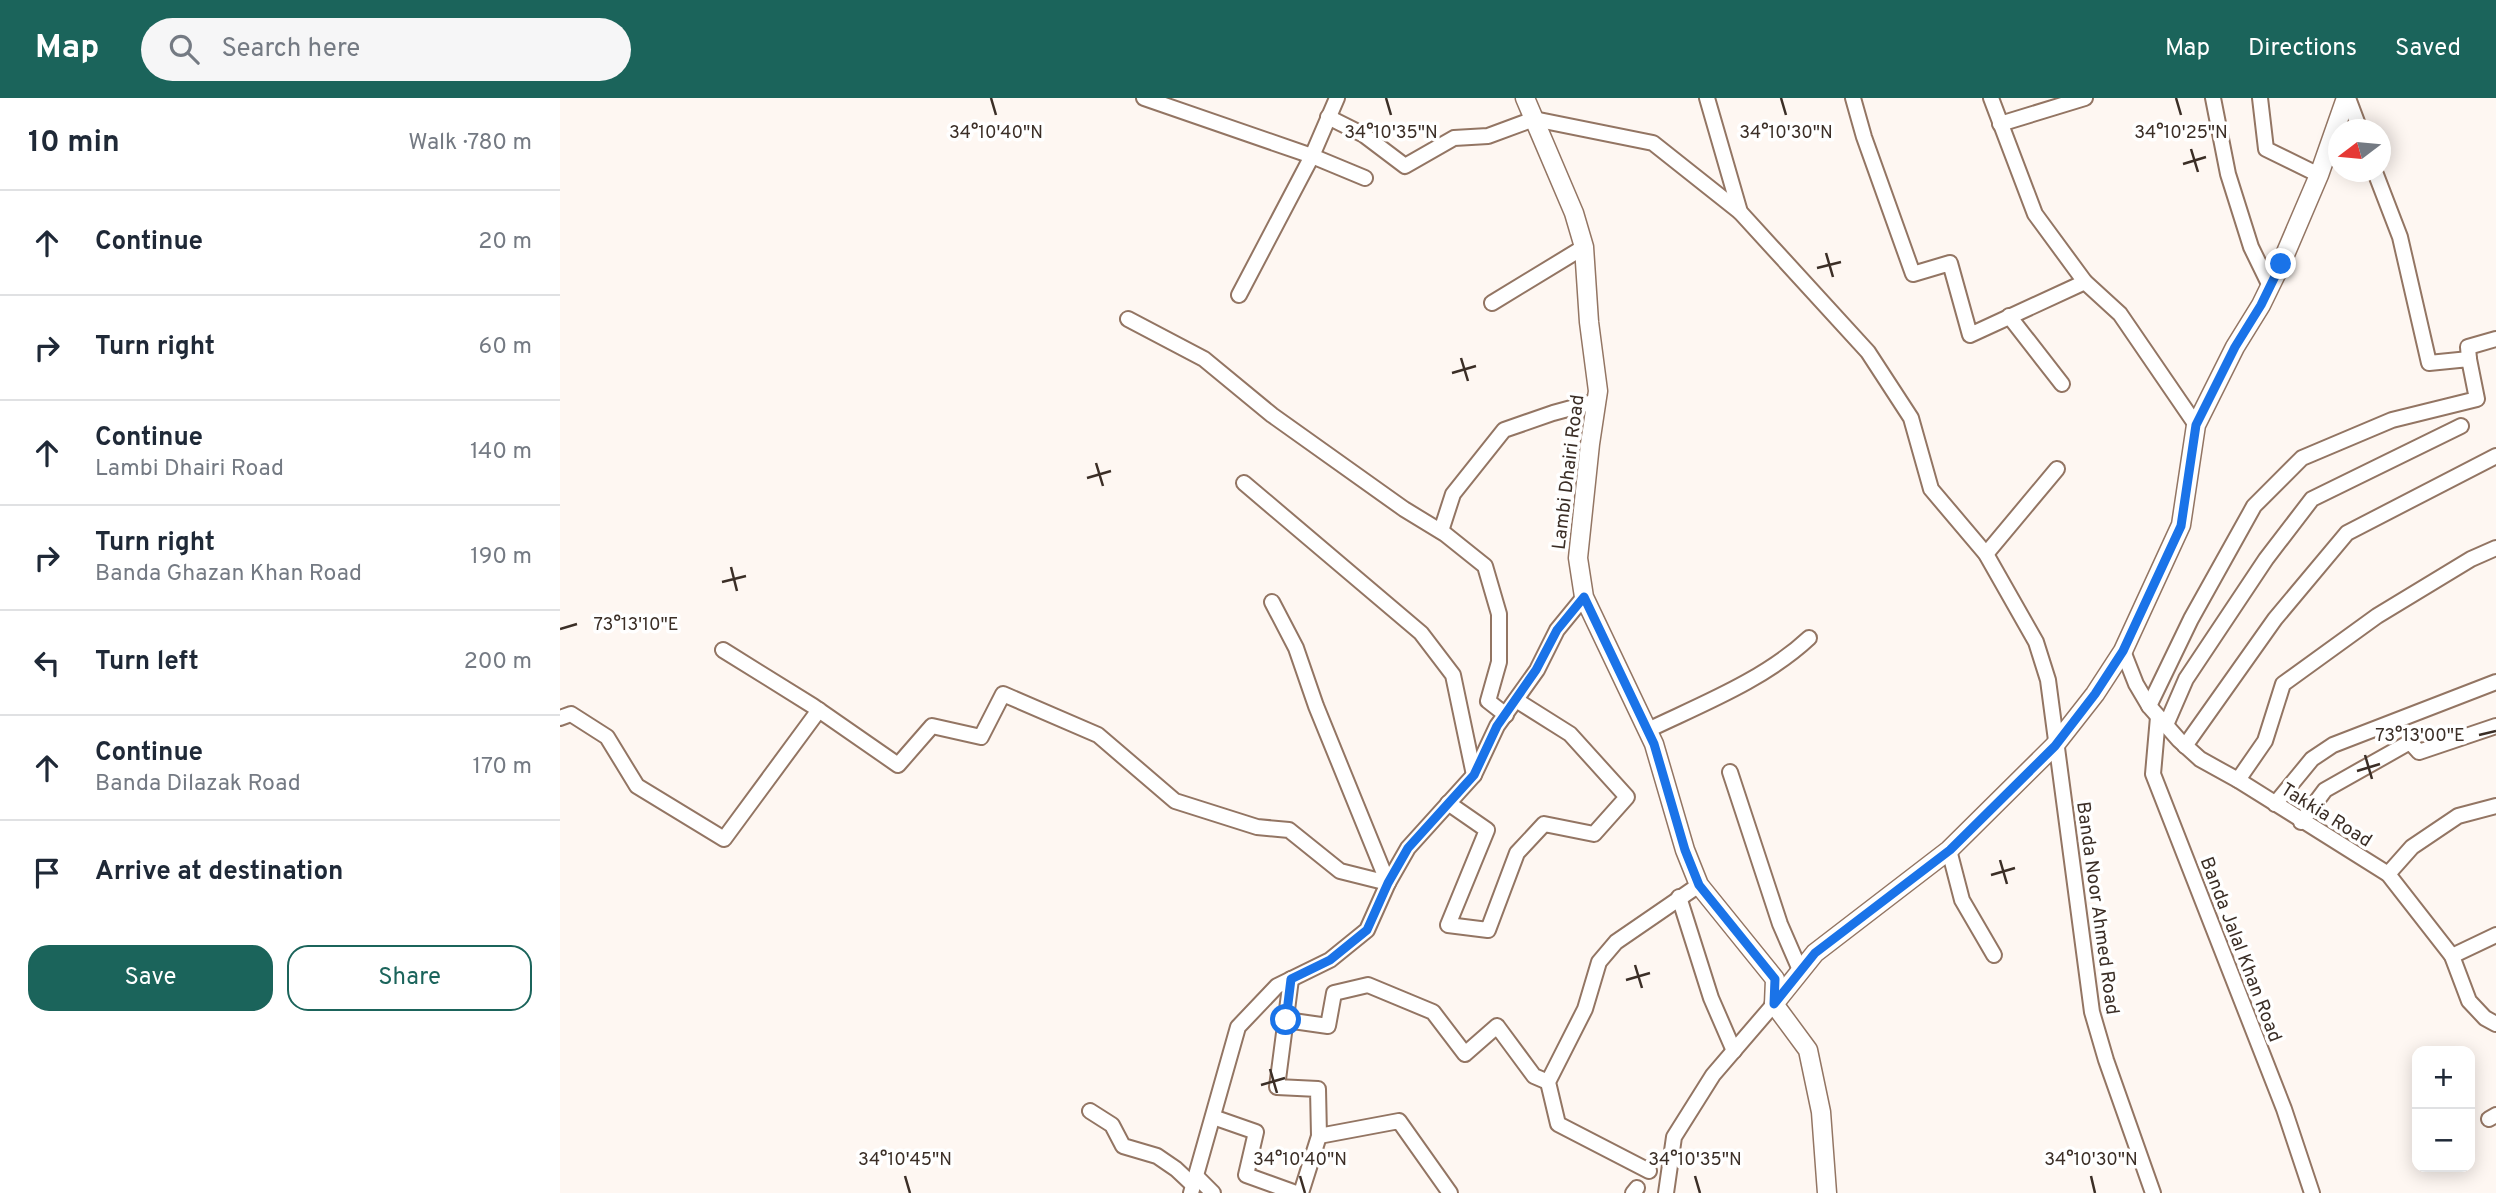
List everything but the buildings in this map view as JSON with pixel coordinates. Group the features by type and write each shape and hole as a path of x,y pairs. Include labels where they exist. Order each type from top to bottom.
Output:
{"street":[{"path":"1144,98 1312,156 1366,178"},
{"path":"1239,295 1312,156 1337,98"},
{"name":"Lambi Dhairi Road","path":"1525,98 1574,214 1584,247 1589,323 1598,391 1578,558 1584,597 1648,730 1685,850 1699,885 1775,979 1774,1004"},
{"path":"1707,98 1740,212"},
{"path":"1853,98 1864,137 1913,274 1951,263 1970,335 2085,282"},
{"path":"1991,98 2035,214 2085,282 2120,314 2196,425"},
{"path":"2000,124 2085,98"},
{"path":"2213,98 2228,174 2251,247 2270,286"},
{"path":"2260,98 2266,149 2319,175"},
{"path":"1665,1193 1674,1137 1713,1074 1800,970 1815,953 1950,850 2055,746 2095,694 2123,651 2181,526 2196,425 2235,347 2270,286 2319,175 2347,98"},
{"path":"2347,98 2356,119"},
{"path":"1328,117 1364,135 1405,166 1454,138 1488,136 1534,119"},
{"name":"Banda Noor Ahmed Road","path":"1534,119 1653,143 1740,212 1868,352 1911,418 1931,489 1986,554 2036,642 2048,680 2092,1012 2153,1193"},
{"path":"2379,182 2400,237 2429,363 2469,359"},
{"path":"1492,303 1584,247"},
{"path":"2009,316 2062,384"},
{"path":"1128,319 1205,359 1272,415 1404,509 1441,531 1485,566 1499,614 1499,662 1488,701 1506,715"},
{"path":"2158,716 2191,619 2254,506 2302,458 2392,420 2477,399 2468,347 2496,339"},
{"path":"1441,531 1453,494 1504,430 1597,401"},
{"path":"2158,716 2186,679 2259,568 2312,499 2461,426"},
{"path":"2185,746 2275,619 2347,533 2496,456"},
{"path":"1986,554 2057,469"},
{"path":"1244,483 1421,633 1453,675 1474,775"},
{"path":"2238,780 2266,741 2283,684 2377,616 2472,559 2496,548"},
{"path":"1193,1185 1238,1027 1277,986 1330,960 1367,930 1388,883 1408,848 1474,775 1497,726 1536,670 1557,630 1584,597"},
{"path":"1272,602 1296,648 1316,706 1388,883"},
{"path":"1648,730 1742,684 1796,650 1809,638"},
{"path":"723,650 819,710 898,765 932,726 981,737 1003,694 1098,735 1175,801 1257,827 1289,830 1340,871 1388,883"},
{"name":"Takkia Road","path":"2123,651 2136,684 2158,716 2200,759 2388,874 2452,957 2469,1002 2484,1018 2496,1024"},
{"path":"2275,804 2312,760 2333,745 2496,682"},
{"path":"1448,803 1487,830 1448,925 1488,930 1517,853 1544,824 1594,834 1628,797 1570,734 1517,700"},
{"path":"560,718 570,714 607,737 637,786 724,839 819,710"},
{"name":"Banda Jalal Khan Road","path":"2158,716 2152,774 2284,1109 2312,1193"},
{"path":"2301,821 2325,790 2410,742 2419,752 2496,726"},
{"path":"1730,772 1780,925 1800,970"},
{"path":"2388,874 2412,847 2458,816 2496,806"},
{"path":"1950,850 1962,900 1994,955"},
{"path":"1649,1171 1558,1124 1548,1082 1585,1009 1599,962 1616,942 1699,885"},
{"path":"1679,897 1711,998 1734,1051"},
{"path":"2452,957 2496,934"},
{"path":"1291,979 1277,1087 1318,1089 1319,1136 1301,1193"},
{"path":"1286,1020 1328,1026 1334,993 1368,985 1433,1012 1465,1054 1497,1026 1534,1076 1548,1082"},
{"path":"1774,1004 1808,1050 1821,1112 1827,1193"},
{"path":"1090,1111 1112,1125 1123,1146 1157,1156 1177,1169 1193,1185 1213,1193"},
{"path":"1213,1117 1256,1132 1246,1175 1296,1193"},
{"path":"1319,1136 1399,1121 1444,1191"}],"route":[{"path":"1286,1020 1291,979 1330,960 1367,930 1388,883 1408,848 1474,775 1497,726 1536,670 1557,630 1584,597 1654,744 1685,850 1699,885 1775,979 1774,1004 1815,953 1950,850 2055,746 2095,694 2123,651 2181,526 2196,425 2281,264"}]}
